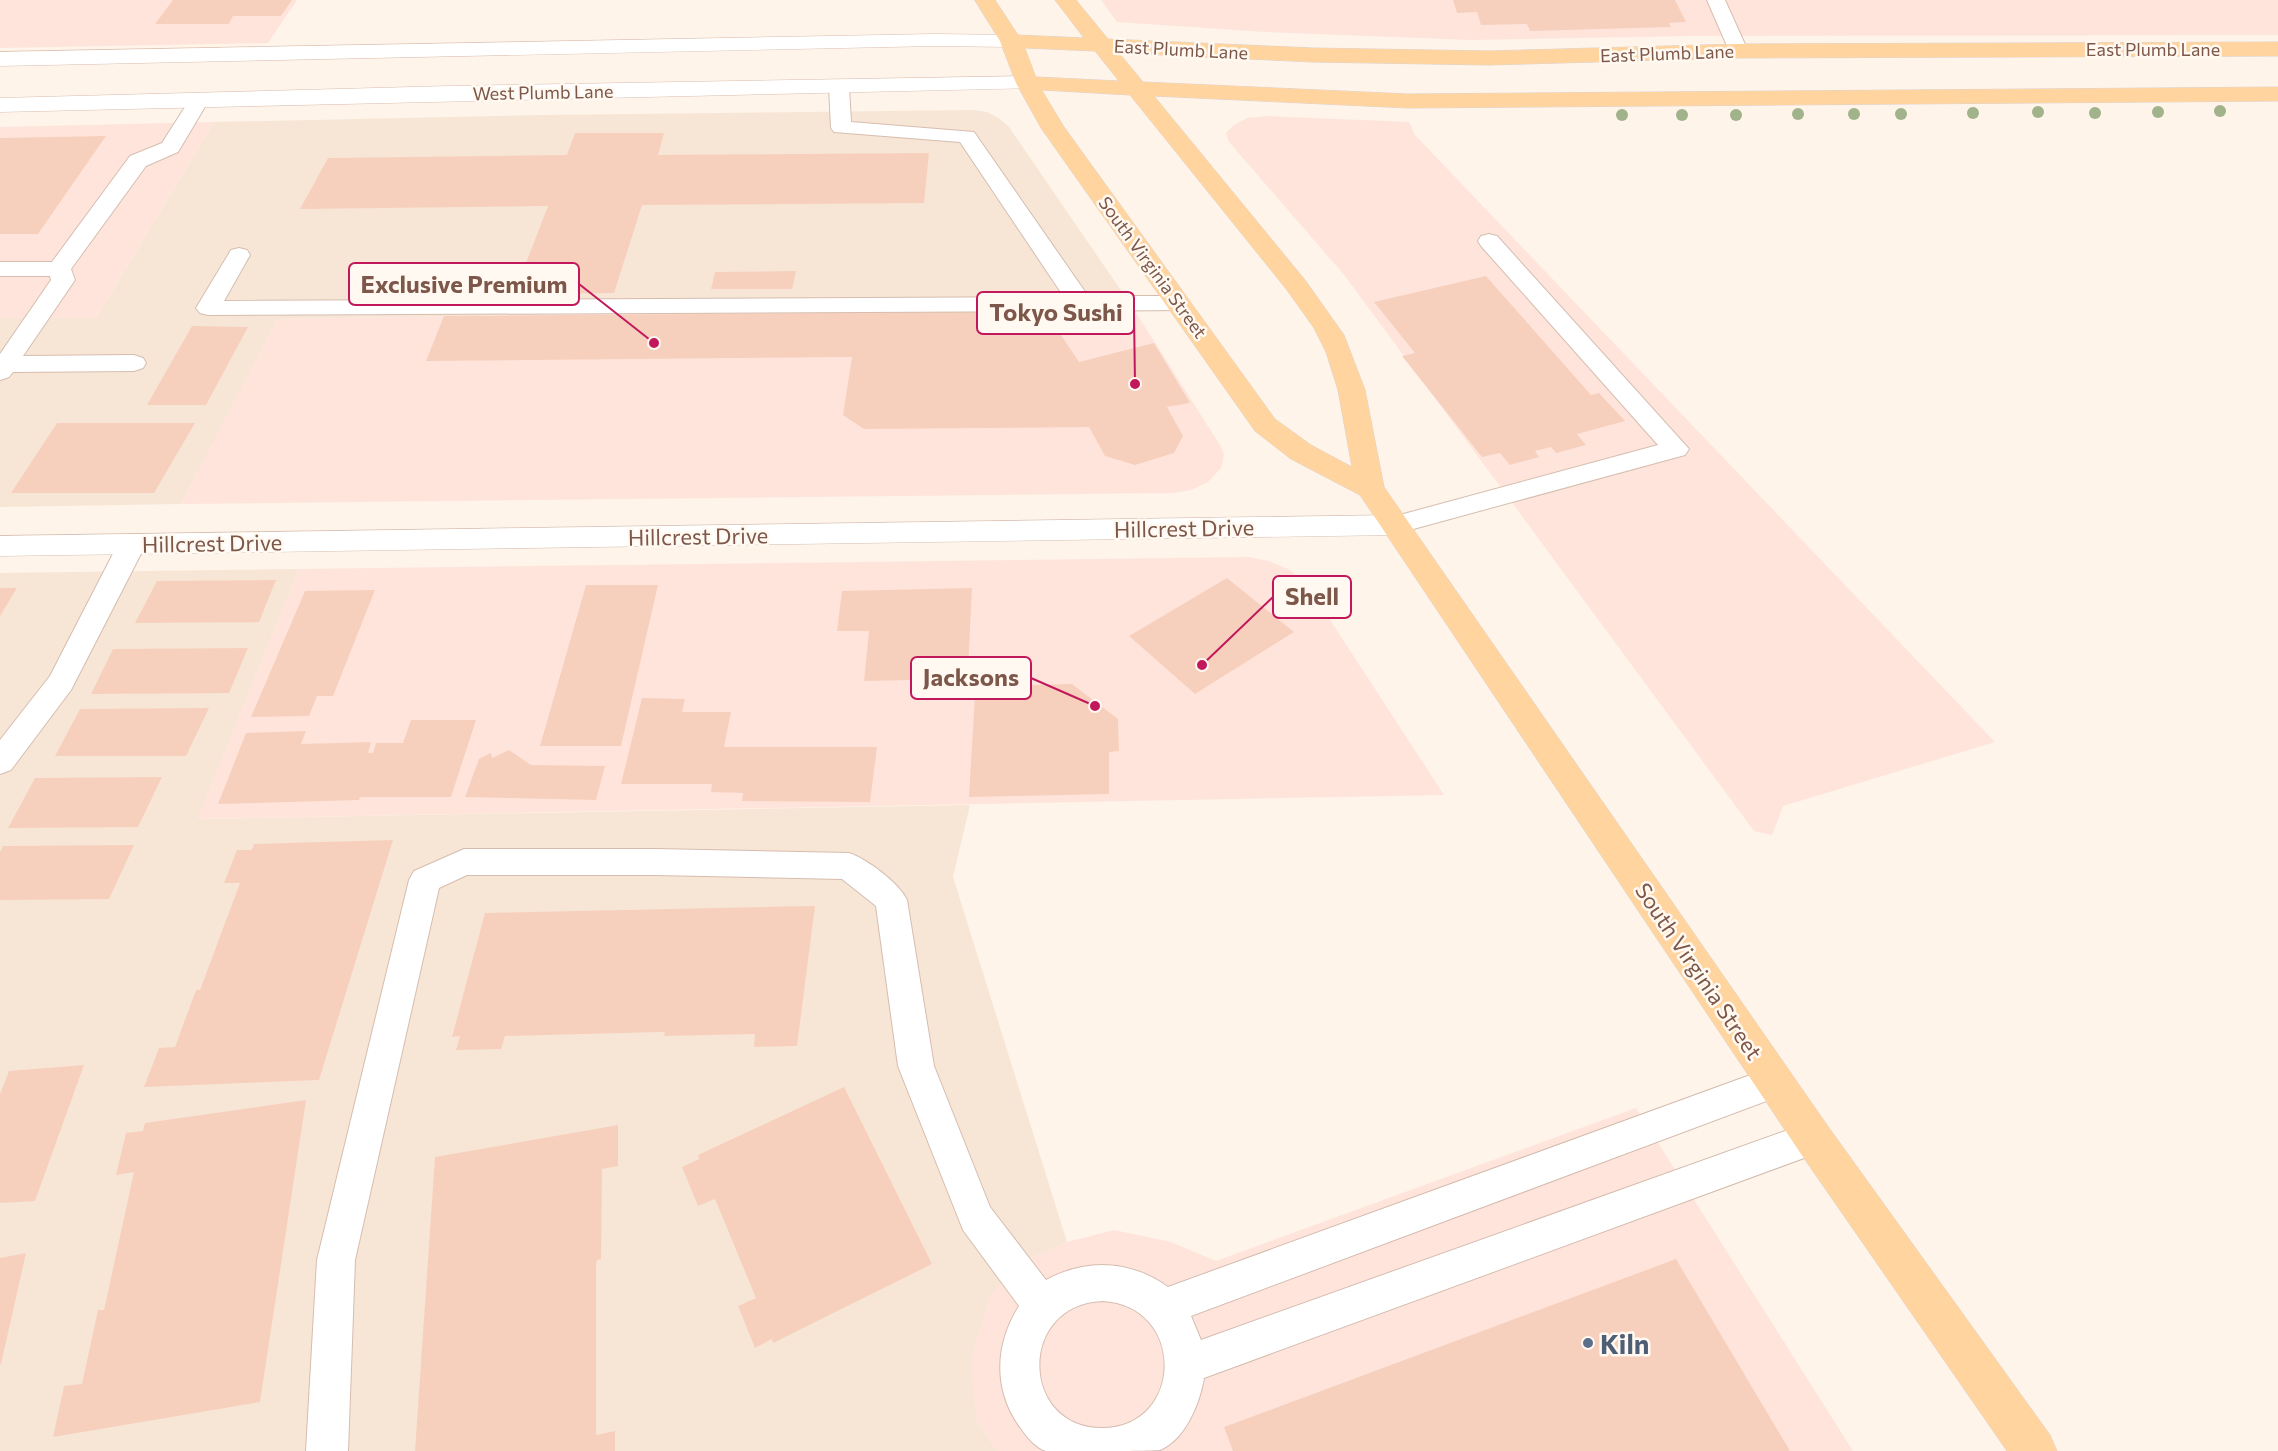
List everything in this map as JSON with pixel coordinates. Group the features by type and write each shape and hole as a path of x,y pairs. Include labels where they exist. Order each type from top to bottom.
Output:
{"main road":[{"name":"South Virginia Street","path":"985,0 1011,41 1027,84 1058,135 1265,425 1301,452 1370,488"},
{"name":"South Virginia Street","path":"1065,0 1296,285 1331,335 1344,366 1359,426 1370,488 1813,1138 2034,1451"},
{"name":"West Plumb Lane","path":"0,59 935,40 1056,43"},
{"name":"East Plumb Lane","path":"1056,43 1313,55 1489,58 1738,51 2278,49"},
{"name":"West Plumb Lane","path":"0,105 839,87 1027,84 1086,86"},
{"name":"East Plumb Lane","path":"1086,86 1331,99 1498,102 2278,94"},
{"name":"Hillcrest Drive","path":"0,546 1395,525"}],"lane":[{"path":"1716,0 1738,51"},
{"path":"839,87 841,129 967,136 1081,304"},
{"path":"59,269 138,160 170,147 200,99"},
{"path":"1395,525 1676,449 1489,241"},
{"path":"239,255 208,308 1178,303"},
{"path":"0,269 59,269"},
{"path":"3,368 63,280 59,269"},
{"path":"3,368 134,363"},
{"path":"0,762 61,682 132,544"},
{"path":"327,1451 336,1260 425,880 464,862 656,862 849,866 891,900 916,1066 976,1218 1042,1306"},
{"path":"1163,1308 1775,1082"},
{"path":"1186,1365 1813,1138"},
{"path":"1089,1282 1116,1282 1142,1291 1163,1308 1176,1325 1183,1344 1186,1365 1182,1388 1172,1410 1138,1445 1108,1448 1079,1445 1053,1433 1032,1412 1021,1388 1018,1358 1025,1332 1042,1306 1062,1292 1089,1282"}],"shaded area":[{"path":"0,0 297,0 268,43 0,48"},
{"path":"1101,0 2278,0 2278,35 1690,36 1472,40 1265,32 1117,22"},
{"path":"973,110 987,112 1009,127 1131,305 278,319 181,504 0,507 0,318 96,318 214,122"},
{"path":"1267,116 1409,122 1415,135 1995,742 1783,806 1772,835 1754,831 1345,276 1229,142 1226,133 1234,125 1247,118"},
{"path":"214,122 96,318 0,318 0,127"},
{"path":"1131,305 1220,445 1224,455 1221,468 1208,482 1191,490 1173,493 181,504 277,319"},
{"path":"1249,557 1269,561 1290,570 1308,586 1444,795 197,819 299,569"},
{"path":"299,569 198,819 970,805 953,877 1067,1242 1021,1262 976,1419 997,1451 0,1451 0,573"},
{"path":"1636,1108 1853,1451 997,1451 976,1419 971,1359 990,1296 1021,1262 1067,1242 1114,1230 1171,1242 1216,1261"}],"building":[{"path":"173,0 292,0 281,16 233,16 229,24 155,24"},
{"path":"1453,0 1675,0 1686,22 1669,23 1671,27 1530,31 1527,24 1481,25 1477,12 1457,13"},
{"path":"575,133 664,133 658,155 929,153 924,203 642,205 614,293 514,294 548,206 300,209 328,158 567,155"},
{"path":"106,136 38,234 0,234 0,138"},
{"path":"796,271 792,289 711,289 715,272"},
{"path":"1486,276 1591,395 1599,393 1625,421 1577,434 1586,445 1556,453 1551,447 1535,451 1539,457 1510,465 1500,453 1482,457 1402,356 1415,353 1374,302"},
{"path":"1058,311 1057,329 1079,362 1154,343 1190,403 1167,407 1183,436 1174,453 1135,465 1105,456 1089,427 864,429 843,415 852,357 426,361 444,316"},
{"path":"192,326 248,327 206,405 147,405"},
{"path":"57,423 195,423 154,493 11,493"},
{"path":"1227,578 1294,632 1195,694 1129,636"},
{"path":"276,580 259,622 135,623 157,581"},
{"path":"586,585 658,585 621,746 540,746"},
{"path":"0,588 17,588 0,616"},
{"path":"972,588 968,670 916,671 912,680 864,681 869,631 837,631 842,591"},
{"path":"375,590 333,696 317,696 309,716 251,717 305,591"},
{"path":"248,648 229,693 91,694 113,649"},
{"path":"1072,684 1118,719 1119,751 1109,752 1109,794 969,797 975,694 1032,693 1032,685"},
{"path":"642,698 685,699 682,712 731,712 724,747 877,747 870,802 742,801 743,793 711,792 712,784 621,784"},
{"path":"209,708 186,756 55,756 80,709"},
{"path":"411,720 476,720 451,797 360,797 359,800 218,804 246,733 306,731 301,744 371,742 368,753 373,753 376,743 403,743"},
{"path":"509,750 531,765 605,766 596,800 465,797 479,759 491,753 492,758"},
{"path":"162,777 138,827 8,828 35,778"},
{"path":"393,840 319,1080 144,1087 159,1048 175,1047 196,990 200,990 240,883 224,883 237,850 252,850 254,844"},
{"path":"134,845 109,899 0,900 0,852 3,846"},
{"path":"815,906 797,1046 754,1047 755,1034 664,1036 665,1032 660,1032 505,1036 501,1049 456,1050 460,1036 452,1037 485,913"},
{"path":"84,1065 35,1201 0,1203 0,1094 9,1071"},
{"path":"844,1087 932,1264 773,1343 772,1339 755,1348 738,1306 756,1298 715,1199 698,1206 682,1167 699,1159 698,1155"},
{"path":"306,1100 260,1402 53,1437 64,1386 82,1384 98,1310 104,1310 134,1172 116,1175 126,1133 143,1131 145,1123"},
{"path":"618,1125 618,1166 602,1169 601,1259 597,1260 596,1265 596,1435 615,1431 615,1451 415,1451 435,1157"},
{"path":"26,1253 1,1364 0,1364 0,1258"},
{"name":"Kiln","path":"1676,1259 1790,1451 1233,1451 1224,1427"}],"place":[{"name":"Exclusive Premium","path":"654,343"},
{"name":"Tokyo Sushi","path":"1135,384"},
{"name":"Shell","path":"1202,665"},
{"name":"Jacksons","path":"1095,706"},
{"name":"Kiln","path":"1588,1343"}]}
